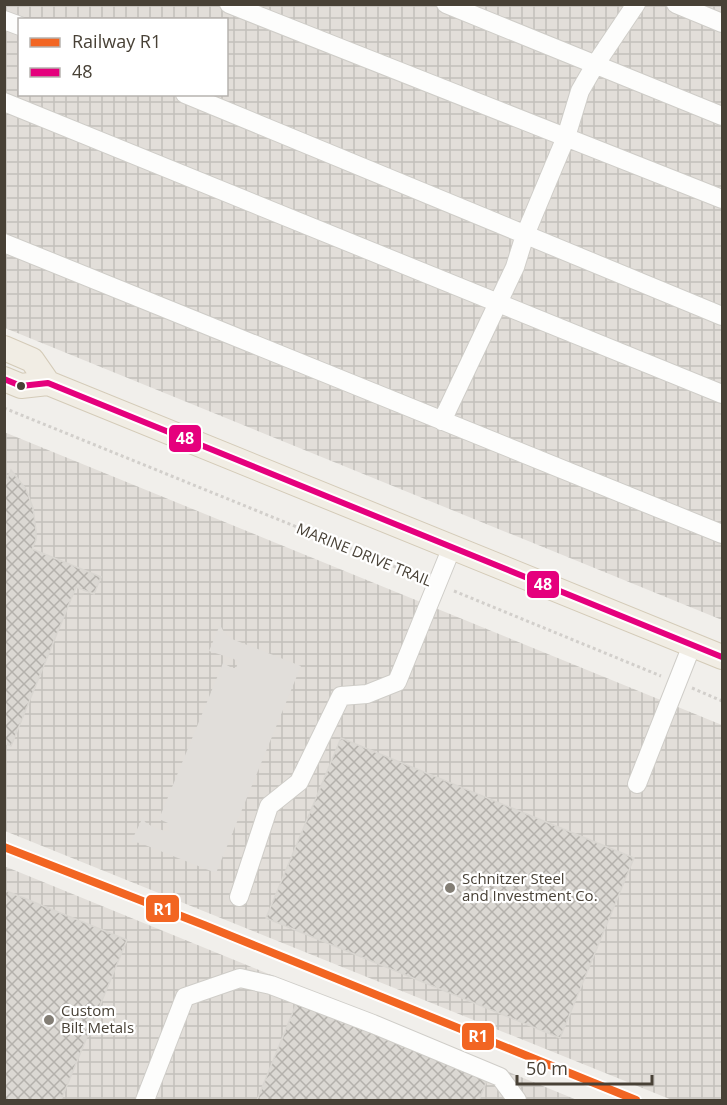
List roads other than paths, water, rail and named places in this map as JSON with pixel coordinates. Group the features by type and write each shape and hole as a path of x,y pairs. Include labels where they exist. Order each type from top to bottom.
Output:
{"main road":[{"path":"4,348 32,360 48,382"},
{"path":"4,379 21,386 48,382 723,657"}],"lane":[{"path":"229,4 723,199"},
{"path":"446,4 723,116"},
{"path":"442,420 514,267 566,137 576,102 595,64 636,4"},
{"path":"676,4 723,23"},
{"path":"190,96 723,316"},
{"path":"4,102 723,394"},
{"path":"4,243 723,534"},
{"path":"239,897 269,806 299,782 341,696 367,694 397,682 452,547"},
{"path":"637,784 692,645"},
{"path":"145,1101 185,997 240,978 271,985 374,1024 500,1077 517,1101"}],"rail line":[{"name":"R1","path":"4,847 204,925 636,1100"}],"place":[{"name":"Schnitzer Steel and Investment Co.","path":"450,888"},
{"name":"Custom Bilt Metals","path":"49,1020"}]}
